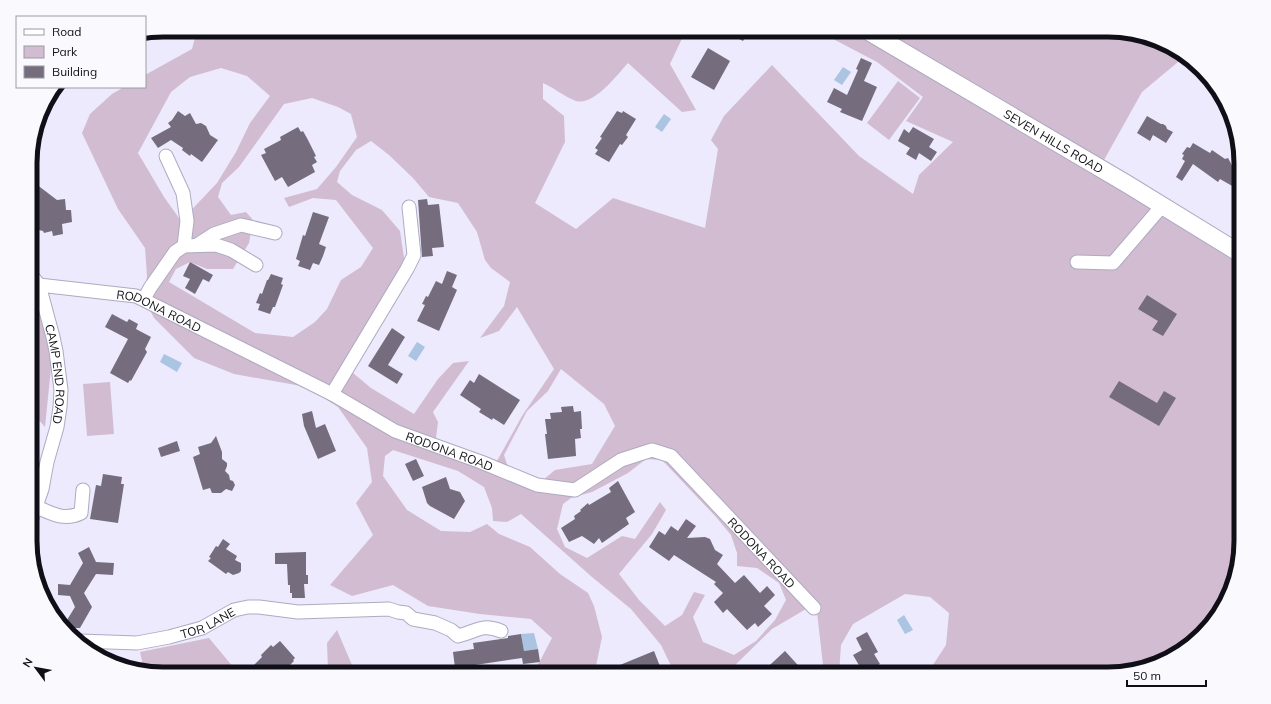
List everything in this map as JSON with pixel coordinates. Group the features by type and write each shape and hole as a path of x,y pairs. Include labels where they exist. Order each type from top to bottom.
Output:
{"main road":[{"name":"SEVEN HILLS ROAD","path":"878,37 1234,250"}],"street":[{"path":"166,156 183,194 190,246"},
{"path":"1077,262 1113,263 1162,206"},
{"path":"332,394 414,255 409,207"},
{"path":"144,299 175,252 214,234 241,225 274,233"},
{"path":"190,246 216,245 231,250 256,265"},
{"name":"RODONA ROAD","path":"37,280 136,296 144,299 332,394 395,431 481,462 537,485 575,490 621,460 652,450 671,456 814,608"},
{"name":"CAMP END ROAD","path":"37,287 56,351 61,390 57,427 37,501"},
{"path":"37,516 53,514 64,517 73,517 81,513 83,490"},
{"name":"TOR LANE","path":"86,641 137,643 170,637 202,628 234,610 244,607 259,607 298,612 390,609 406,613 413,619 435,623 451,630 458,636 467,634 476,629 491,627 501,631"}],"green space":[{"path":"195,37 683,37 670,64 696,110 682,112 628,63 605,88 590,99 583,101 576,101 543,83 543,99 564,116 565,142 535,203 576,229 613,198 705,228 718,149 711,140 724,116 772,65 859,156 913,194 919,175 953,142 906,121 923,97 877,62 829,37 864,37 1234,256 1234,541 1230,574 1221,597 1203,624 1191,636 1164,654 1133,665 1116,667 932,667 946,645 949,613 930,597 905,594 853,624 841,645 839,667 823,667 817,612 806,609 772,629 733,667 672,667 661,645 631,609 592,577 521,514 507,522 493,521 492,508 484,487 458,471 393,450 385,456 383,476 407,510 441,531 470,532 487,524 499,534 530,547 560,574 588,593 594,606 602,637 596,666 536,667 552,638 531,619 480,614 428,606 393,585 352,596 330,585 373,535 356,503 372,482 367,448 338,407 307,387 234,374 194,358 154,318 144,299 147,276 145,248 118,209 82,133 90,114 112,94 122,88 146,88 146,74 192,49","holes":["221,68 247,76 270,96 250,123 236,152 217,183 181,221 164,197 138,153 171,92 190,77","312,98 338,107 351,114 357,137 336,167 317,189 284,198 289,207 313,198 336,200 373,248 361,267 341,280 327,309 315,322 293,337 255,333 169,282 176,269 190,262 207,269 233,269 249,243 253,220 246,212 231,215 218,197 222,183 239,167 284,104","371,141 389,155 413,178 429,197 458,203 477,232 485,260 491,268 510,282 504,306 480,338 499,331 517,307 554,369 522,416 497,461 481,462 435,446 438,422 433,412 469,361 453,363 438,379 414,414 371,388 353,373 352,359 405,264 400,231 382,210 352,195 337,182 340,171 356,150","561,369 604,404 615,426 592,464 555,470 537,485 510,473 504,455 527,411 548,391","646,459 662,460 731,535 737,553 737,566 757,568 779,583 786,600 775,620 756,641 734,655 703,642 693,617 705,595 694,592 682,615 665,626 639,600 619,574 652,534 666,510 660,502 635,539 622,536 587,558 565,547 557,529 563,504 571,498 592,492 628,473"]},
{"path":"894,37 1124,38 1141,41 1164,50 1178,58 1180,60 1142,92 1104,160"},
{"path":"898,81 920,98 889,140 867,123"},
{"path":"37,296 45,313 52,358 45,427 37,418"},
{"path":"110,382 114,434 87,436 83,384"},
{"path":"37,470 41,470 37,484"},
{"path":"337,630 353,667 328,667 327,643"},
{"path":"209,638 233,667 155,667 143,666 140,652"}],"water":[{"path":"843,67 851,72 842,85 834,80"},
{"path":"664,114 671,119 662,132 655,127"},
{"path":"417,342 425,347 416,361 408,356"},
{"path":"164,354 182,363 177,372 160,362"},
{"path":"904,615 913,630 905,634 897,620"},
{"path":"534,633 538,649 524,651 521,634"}],"building":[{"path":"735,37 745,37 743,41"},
{"path":"708,48 730,61 714,90 691,77"},
{"path":"861,58 872,63 864,81 877,87 862,121 840,112 842,109 827,102 834,88 847,95 858,70 856,69"},
{"path":"178,111 185,116 190,113 196,124 201,123 206,126 210,135 218,140 202,162 191,154 190,156 182,150 183,148 171,140 158,148 151,138 171,127 168,123"},
{"path":"617,111 622,113 623,111 636,119 626,135 628,137 622,145 620,144 609,162 595,154 598,150 595,148 602,138 600,137"},
{"path":"1147,116 1163,124 1167,129 1173,132 1166,143 1153,135 1150,141 1137,133"},
{"path":"298,127 301,132 303,131 308,140 316,156 314,157 317,162 312,165 315,172 288,187 282,177 275,181 261,155 266,153 264,149 281,140 280,137"},
{"path":"913,127 934,139 929,147 937,152 931,161 919,153 916,160 906,154 910,148 898,141 904,129 909,133"},
{"path":"1193,143 1210,153 1212,150 1225,159 1228,158 1234,169 1234,187 1220,179 1218,182 1193,164 1182,181 1176,177 1185,161 1182,159 1184,155 1182,154 1187,147 1190,148"},
{"path":"37,185 57,200 65,199 66,210 71,210 72,222 62,224 63,234 53,236 52,231 44,233 43,231 37,230"},
{"path":"427,199 428,205 439,204 444,247 432,248 433,256 422,257 418,200"},
{"path":"313,212 329,217 319,244 326,247 323,256 319,265 313,263 310,270 298,266 300,261 296,259 303,235 305,236"},
{"path":"190,262 213,275 209,282 203,279 195,294 185,288 190,279 183,276"},
{"path":"447,271 457,275 452,287 457,290 439,331 417,321 425,305 422,304 426,296 428,297 436,281 442,284"},
{"path":"271,274 283,278 281,284 283,285 275,307 273,307 270,314 258,310 260,304 256,303"},
{"path":"1147,295 1177,314 1163,336 1152,330 1158,321 1138,309"},
{"path":"112,314 127,322 129,319 138,324 136,329 151,337 145,349 147,352 131,381 130,380 128,383 110,373 128,339 105,327"},
{"path":"392,328 405,337 388,365 403,374 397,384 368,366"},
{"path":"479,374 520,400 504,425 479,412 481,409 460,395 470,380 474,383"},
{"path":"1119,381 1157,403 1164,391 1176,398 1159,426 1109,397"},
{"path":"573,406 574,412 581,411 581,438 575,439 576,456 548,459 545,419 551,419 550,413 562,412 561,407"},
{"path":"312,411 316,428 325,424 336,451 318,459 304,426 302,414"},
{"path":"216,436 222,452 222,459 227,463 225,471 235,485 232,491 226,489 221,493 212,493 210,488 203,490 193,457 200,454 198,447 211,443"},
{"path":"177,441 180,451 161,457 158,448"},
{"path":"416,459 424,476 413,481 405,464"},
{"path":"103,474 122,477 121,484 124,484 118,523 90,519 96,485 101,486"},
{"path":"446,477 450,489 460,492 465,501 454,519 427,503 422,487"},
{"path":"618,481 635,512 626,518 629,524 602,543 599,538 594,544 582,536 569,542 561,528 575,519 574,516 588,503 589,505 611,492 609,488"},
{"path":"686,519 696,526 687,538 705,537 710,539 715,550 723,555 717,564 735,583 744,575 760,593 767,586 775,595 764,606 772,614 758,627 755,623 747,630 727,609 723,613 714,602 723,593 714,584 716,582 674,555 669,561 649,547 659,531 665,535 671,526 678,531"},
{"path":"223,539 230,544 226,549 237,556 235,560 241,563 241,571 239,573 233,575 228,572 226,574 208,561 211,558 209,557 216,546 218,547"},
{"path":"89,547 96,562 114,563 113,575 96,574 84,593 92,607 80,628 72,628 67,620 75,607 70,596 58,595 58,584 70,585 83,563 78,553"},
{"path":"306,552 306,575 308,575 308,584 304,584 305,598 292,598 292,593 290,593 290,585 288,585 287,564 275,564 275,553"},
{"path":"867,632 878,652 874,654 880,664 875,667 860,667 853,655 862,650 856,638"},
{"path":"521,634 524,651 538,649 540,662 523,664 522,658 455,667 453,652 474,649 473,643 508,638 508,636"},
{"path":"280,641 295,658 290,665 292,667 253,666 271,645 273,647"},
{"path":"654,651 660,667 615,667"},
{"path":"785,651 800,667 768,667"}]}
